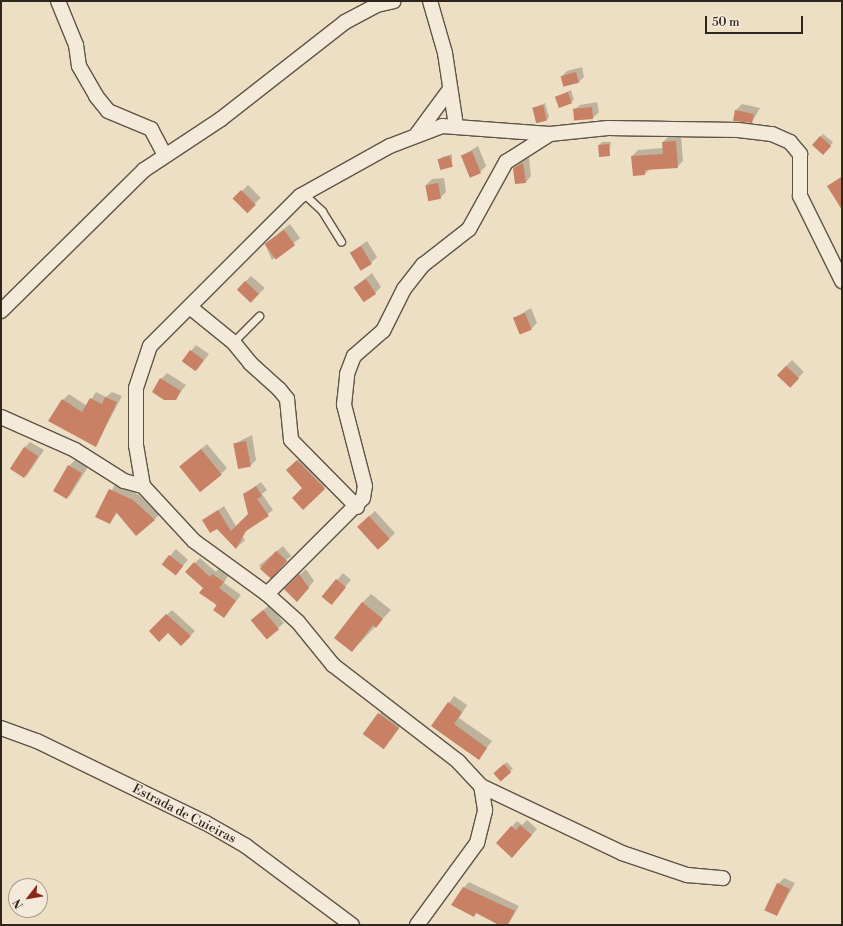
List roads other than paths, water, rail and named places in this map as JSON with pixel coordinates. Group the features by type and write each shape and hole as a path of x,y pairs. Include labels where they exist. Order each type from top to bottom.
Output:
{"street":[{"path":"58,1 76,45 80,66 96,96 108,110 151,129 165,155"},
{"path":"1,312 124,187 165,155 221,119 344,22 377,5 394,1"},
{"path":"430,1 445,53 456,126"},
{"path":"417,135 450,89"},
{"path":"143,486 136,445 137,376 150,346 191,308 282,211 304,194 431,128 456,126 550,134 608,128 738,130 772,134 790,142 803,161 800,196 842,281"},
{"path":"267,594 357,507 363,498 365,486 344,405 349,364 383,331 404,289 423,265 453,243 475,220 506,162 550,134"},
{"path":"191,308 233,342 286,399 291,440 357,507"},
{"path":"1,417 74,450 124,481 143,486 194,541 267,594 298,622 333,665 459,762 481,786 622,853 687,875 723,878"},
{"name":"Estrada de Cuieiras","path":"1,728 37,741 206,823 246,846 352,925"},
{"path":"417,925 477,843 485,810 481,786"}],"lane":[{"path":"304,194 322,211 341,242"},
{"path":"233,342 260,316"}]}
